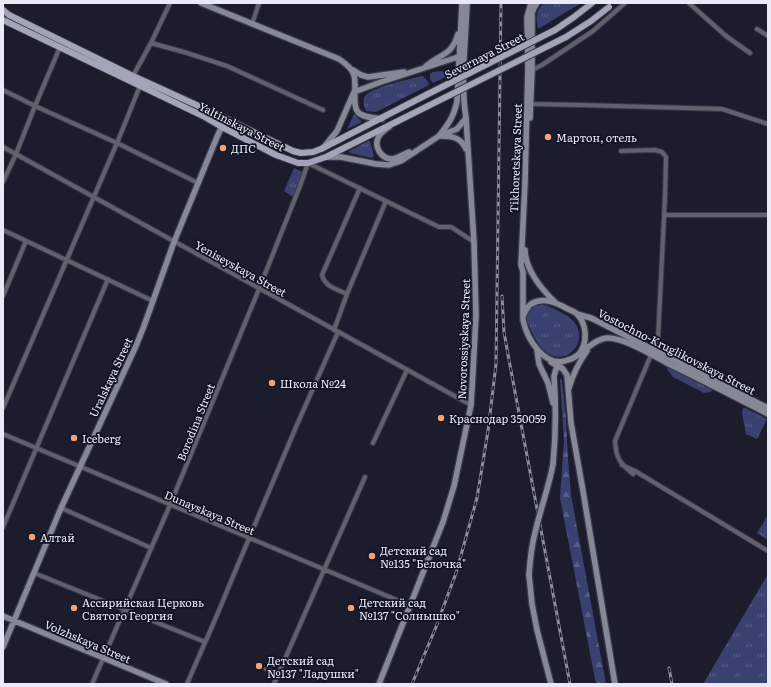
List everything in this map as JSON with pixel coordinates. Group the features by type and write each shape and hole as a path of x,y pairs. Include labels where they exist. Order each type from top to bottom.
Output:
{"main road":[{"path":"200,3 340,59 361,76 368,77 401,72 409,73"},
{"name":"Novorossiyskaya Street","path":"379,684 444,522 454,486 471,405 476,315 474,242 463,85 461,26 462,3"},
{"name":"Novorossiyskaya Street","path":"458,82 467,3"},
{"path":"527,17 531,3"},
{"path":"532,13 537,3"},
{"name":"Severnaya Street","path":"301,153 313,152 321,149 555,30 592,3"},
{"name":"Severnaya Street","path":"308,163 326,157 390,126 566,37 591,21 611,5"},
{"name":"Yaltinskaya Street","path":"3,10 9,15 133,76 293,151 301,153"},
{"name":"Tikhoretskaya Street","path":"532,13 532,70 525,255 532,274 548,296 556,302"},
{"name":"Tikhoretskaya Street","path":"524,314 523,272 521,265 528,67 527,17"},
{"name":"Yaltinskaya Street","path":"3,20 203,116 276,155 298,163 308,163"},
{"path":"424,68 432,61 448,53 452,49 461,26"},
{"name":"Severnaya Street","path":"354,92 462,56"},
{"path":"349,67 355,76 354,98 356,111 359,114 382,119"},
{"name":"Severnaya Street","path":"439,136 450,122 454,112 457,102 458,82"},
{"path":"321,149 337,131 354,92"},
{"name":"Severnaya Street","path":"326,157 341,157 388,165 401,161 425,144 439,136 457,129 466,118"},
{"path":"222,127 223,124 236,123"},
{"path":"390,126 379,136 377,143 378,149 382,155 390,159 396,158 425,144"},
{"name":"Uralskaya Street","path":"3,647 61,508 136,346 174,242 222,127"},
{"path":"439,136 454,137 461,140 468,155"},
{"path":"551,684 532,604 529,576 530,555 551,474 555,450 554,376 558,366 574,358 581,351 585,333 583,323 576,313 556,302 543,301 535,302 528,306 523,320 537,350 548,361 558,366 563,369 567,375 571,423 615,684"},
{"name":"Vostochno-Kruglikovskaya Street","path":"576,313 591,318 768,414"},
{"name":"Vostochno-Kruglikovskaya Street","path":"574,358 600,339 613,338 653,352 768,408"},
{"path":"568,394 577,367 583,356 593,344"},
{"path":"537,350 539,364 548,384 555,413"},
{"path":"542,355 555,362 564,362"},
{"path":"570,387 574,358"},
{"name":"Volzhskaya Street","path":"3,616 166,684"}],"street":[{"path":"133,76 170,3"},
{"path":"252,24 259,3"},
{"name":"Tikhoretskaya Street","path":"527,3 527,17"},
{"path":"531,3 532,13"},
{"path":"532,70 593,31 625,3"},
{"path":"689,3 726,36 750,53"},
{"path":"757,29 768,36"},
{"path":"151,43 227,66 323,110"},
{"path":"3,182 60,47"},
{"path":"3,408 140,86"},
{"path":"3,90 117,143 198,183"},
{"path":"530,104 722,109 768,124"},
{"name":"Yeniseyskaya Street","path":"3,147 471,405"},
{"path":"622,151 655,150 662,152 666,157 658,339 615,441 616,453 622,465 633,474"},
{"name":"Yaltinskaya Street","path":"308,163 439,227 451,227 474,242"},
{"name":"Borodina Street","path":"92,684 170,505 259,289 308,163"},
{"path":"347,294 328,286 323,281 322,275 360,188"},
{"path":"186,684 220,609 336,331 347,294 386,201"},
{"path":"664,215 768,215"},
{"path":"3,230 153,301"},
{"path":"3,296 26,241"},
{"path":"3,527 108,280"},
{"path":"373,442 407,370"},
{"name":"Dunayskaya Street","path":"3,434 411,606"},
{"path":"622,465 642,475 768,551"},
{"path":"274,684 365,477"},
{"path":"61,508 151,548"},
{"path":"34,573 205,642"},
{"path":"266,669 279,674"}],"green space":[{"path":"544,3 581,3 538,29 537,15 539,9"},
{"path":"441,71 449,73 450,75 433,83 430,79 430,74"},
{"path":"422,76 427,80 429,85 376,112 366,111 364,100 365,96 369,93 392,84"},
{"path":"354,114 362,122 347,129"},
{"path":"370,141 374,156 372,158 350,153 349,151"},
{"path":"294,168 303,172 293,197 284,191"},
{"path":"536,304 552,308 567,316 574,322 578,329 579,336 575,349 570,353 556,357 545,351 538,343 526,318 530,309"},
{"path":"668,367 713,390 704,393 673,377 667,369"},
{"path":"560,379 562,380 566,419 571,495 606,684 596,684 560,498 564,441"},
{"path":"743,408 767,419 757,439 746,434 742,413"},
{"path":"768,515 768,540 757,533"},
{"path":"768,574 768,684 703,684"}],"railway":[{"path":"412,684 436,627 456,573 477,498 488,431 496,364 501,3"},
{"path":"502,296 504,332 570,684"},
{"path":"669,668 672,684"}],"place":[{"name":"Мартон, отель","path":"548,137"},
{"name":"ДПС","path":"223,148"},
{"name":"Школа №24","path":"272,383"},
{"name":"Краснодар 350059","path":"441,418"},
{"name":"Iceberg","path":"74,438"},
{"name":"Алтай","path":"32,537"},
{"name":"Детский сад №135 \"Белочка\"","path":"372,556"},
{"name":"Ассирийская Церковь Святого Георгия","path":"74,608"},
{"name":"Детский сад №137 \"Солнышко\"","path":"351,608"},
{"name":"Детский сад №137 \"Ладушки\"","path":"259,666"}]}
